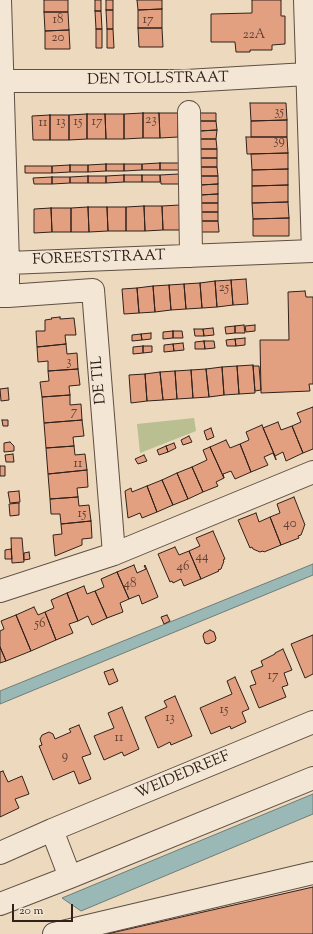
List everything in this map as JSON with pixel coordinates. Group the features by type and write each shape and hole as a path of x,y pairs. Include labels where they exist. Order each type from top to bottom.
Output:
{"street":[{"path":"0,0 1,81 8,263 4,296"},
{"path":"305,0 310,78 313,251"},
{"name":"DEN TOLLSTRAAT","path":"1,81 186,81 310,78"},
{"path":"190,112 190,256"},
{"name":"FOREESTSTRAAT","path":"8,263 313,251"},
{"name":"DE TIL","path":"4,296 93,290 114,554"},
{"path":"0,590 114,554 313,472"},
{"name":"WEIDEDREEF","path":"0,852 313,722"},
{"path":"0,904 70,878 313,778"},
{"path":"52,830 70,878"},
{"path":"54,934 313,873"}],"green space":[{"path":"194,418 196,431 140,453 137,424"}],"water":[{"path":"313,564 313,575 0,704 0,691"},
{"path":"313,794 313,814 81,911 62,898"}],"building":[{"path":"44,0 68,0 68,12 44,12"},
{"path":"95,0 101,0 101,11 95,11"},
{"path":"106,0 113,0 113,10 106,10"},
{"path":"137,0 162,0 162,9 138,10"},
{"path":"252,0 281,0 281,16 285,16 285,44 272,45 272,50 250,50 250,52 236,52 235,42 211,42 211,14 252,13"},
{"path":"162,9 162,28 138,28 138,10"},
{"path":"106,10 113,10 113,29 107,29"},
{"path":"95,11 101,11 102,29 96,29"},
{"path":"44,12 68,12 69,30 45,31"},
{"path":"138,28 162,28 163,47 139,47"},
{"path":"96,29 102,29 102,48 96,48"},
{"path":"107,29 113,29 114,48 107,48"},
{"path":"69,30 70,49 45,49 45,31"},
{"path":"250,103 286,103 287,120 251,121"},
{"path":"143,113 159,113 160,138 143,138"},
{"path":"143,113 143,138 124,139 124,114"},
{"path":"159,113 178,113 178,137 160,138"},
{"path":"199,113 216,113 216,121 198,121"},
{"path":"87,114 87,139 69,140 69,115"},
{"path":"87,114 105,114 106,139 87,139"},
{"path":"105,114 124,114 124,139 106,139"},
{"path":"50,115 50,140 33,140 32,116"},
{"path":"50,115 69,115 69,140 50,140"},
{"path":"287,120 287,137 251,137 251,121"},
{"path":"198,121 216,121 217,130 199,131"},
{"path":"217,130 216,139 199,139 199,131"},
{"path":"246,137 287,137 288,153 247,154"},
{"path":"199,139 216,139 217,149 199,149"},
{"path":"199,149 217,149 217,158 199,158"},
{"path":"288,153 288,169 252,170 251,154"},
{"path":"199,158 217,158 217,167 199,167"},
{"path":"160,163 160,170 142,170 142,164"},
{"path":"160,163 179,163 179,170 160,170"},
{"path":"106,164 106,171 88,172 88,165"},
{"path":"106,164 124,164 124,171 106,171"},
{"path":"124,164 142,164 142,170 124,171"},
{"path":"70,165 70,172 52,173 52,166"},
{"path":"70,165 88,165 88,172 70,172"},
{"path":"25,166 52,166 52,173 25,173"},
{"path":"199,167 217,167 218,176 199,176"},
{"path":"288,169 288,185 252,186 252,170"},
{"path":"179,174 179,184 161,184 160,175"},
{"path":"124,175 124,182 106,183 106,176"},
{"path":"124,175 142,175 142,182 124,182"},
{"path":"142,175 160,175 160,182 142,182"},
{"path":"88,176 106,176 106,183 88,183"},
{"path":"88,176 88,183 70,183 70,177"},
{"path":"199,176 218,176 218,184 200,185"},
{"path":"52,177 70,177 70,183 52,184"},
{"path":"52,177 52,184 34,184 33,178"},
{"path":"218,184 218,194 200,195 200,185"},
{"path":"288,185 288,202 252,203 252,186"},
{"path":"218,194 218,203 200,203 200,195"},
{"path":"288,202 289,218 253,219 252,203"},
{"path":"200,203 218,203 218,212 200,212"},
{"path":"180,205 180,230 163,230 162,206"},
{"path":"144,206 145,231 126,231 126,207"},
{"path":"144,206 162,206 163,230 145,231"},
{"path":"88,207 107,207 108,231 89,232"},
{"path":"88,207 89,232 71,232 71,208"},
{"path":"107,207 126,207 126,231 108,231"},
{"path":"51,208 71,208 71,232 52,232"},
{"path":"51,208 52,232 34,233 34,209"},
{"path":"200,212 218,212 218,221 201,221"},
{"path":"289,218 289,236 253,236 253,219"},
{"path":"201,221 218,221 219,232 201,232"},
{"path":"246,279 248,304 233,305 231,280"},
{"path":"231,280 233,305 217,307 215,281"},
{"path":"215,281 217,307 202,308 200,283"},
{"path":"200,283 202,308 186,309 184,284"},
{"path":"184,284 186,309 171,310 169,285"},
{"path":"169,285 171,310 155,312 153,286"},
{"path":"153,286 155,312 139,313 137,288"},
{"path":"137,288 139,313 124,314 122,289"},
{"path":"305,291 306,297 313,297 313,384 309,384 310,391 261,393 260,340 289,340 288,292"},
{"path":"60,317 60,319 74,318 76,335 65,335 66,344 37,347 36,331 45,331 45,320"},
{"path":"244,325 245,333 235,333 235,326"},
{"path":"255,325 255,331 246,332 245,326"},
{"path":"235,326 235,333 226,334 225,327"},
{"path":"213,328 214,335 204,336 203,329"},
{"path":"194,329 203,329 204,336 195,336"},
{"path":"173,331 173,338 163,339 163,332"},
{"path":"173,331 182,331 183,338 173,338"},
{"path":"151,333 151,339 142,340 141,334"},
{"path":"141,334 142,340 132,341 132,335"},
{"path":"245,338 245,345 236,346 235,339"},
{"path":"235,339 236,346 227,346 226,340"},
{"path":"204,341 205,349 195,349 195,342"},
{"path":"204,341 214,341 215,348 205,349"},
{"path":"183,343 184,350 174,351 173,344"},
{"path":"66,344 67,354 77,353 78,369 48,371 48,361 38,362 37,347"},
{"path":"173,344 174,351 164,352 164,345"},
{"path":"143,346 152,346 152,352 143,353"},
{"path":"143,346 143,353 133,354 133,347"},
{"path":"253,365 255,393 239,394 237,366"},
{"path":"237,366 239,394 224,395 222,367"},
{"path":"253,366 259,366 261,390 255,391"},
{"path":"222,367 224,395 209,397 206,369"},
{"path":"78,369 80,385 69,386 70,395 42,397 40,382 49,381 48,371"},
{"path":"206,369 209,397 193,398 191,370"},
{"path":"191,370 193,398 177,399 175,371"},
{"path":"175,371 177,399 163,400 160,372"},
{"path":"160,372 163,400 147,401 145,374"},
{"path":"145,374 147,401 131,403 129,375"},
{"path":"8,388 9,400 1,401 0,389"},
{"path":"70,395 70,405 81,404 82,420 44,423 42,397"},
{"path":"313,407 313,449 303,453 292,426 301,422 297,413"},
{"path":"2,420 8,420 8,426 3,426"},
{"path":"82,420 84,436 73,437 74,446 46,448 44,423"},
{"path":"278,422 281,430 292,426 303,453 286,461 283,452 275,456 263,428"},
{"path":"262,425 276,460 273,453 264,457 268,465 251,472 240,444 249,440 246,432"},
{"path":"211,428 214,437 207,440 204,431"},
{"path":"189,436 192,442 183,445 181,440"},
{"path":"226,440 230,448 240,444 251,472 235,479 231,471 223,474 224,478 210,447"},
{"path":"10,442 14,446 14,451 4,452 4,443"},
{"path":"174,443 176,448 168,452 166,446"},
{"path":"74,446 75,455 85,454 87,470 48,474 46,448"},
{"path":"166,446 168,452 159,455 157,450"},
{"path":"210,447 224,478 216,482 218,486 203,492 192,467 207,460 203,450"},
{"path":"13,454 14,462 6,462 5,455"},
{"path":"144,455 147,461 138,464 135,459"},
{"path":"0,466 5,466 5,476 0,476"},
{"path":"192,467 203,492 188,499 177,473"},
{"path":"87,470 88,487 77,488 78,497 50,499 48,474"},
{"path":"177,473 188,499 173,505 162,480"},
{"path":"162,480 173,505 157,512 147,486"},
{"path":"147,486 157,512 142,518 140,513 128,518 125,491 131,488 132,492"},
{"path":"19,491 20,502 10,503 8,492"},
{"path":"78,497 79,506 89,505 91,521 61,524 60,514 51,514 50,499"},
{"path":"294,497 305,525 301,535 298,536 299,538 281,545 270,517 280,513 277,504"},
{"path":"19,503 19,515 10,516 9,504"},
{"path":"256,513 259,522 270,517 281,545 264,552 260,552 252,547 250,548 238,520"},
{"path":"91,521 92,538 82,539 82,545 55,556 53,535 62,534 61,524"},
{"path":"213,531 225,559 223,560 221,569 218,570 219,571 201,579 189,551 200,546 196,538"},
{"path":"11,538 22,538 24,562 12,563"},
{"path":"175,547 179,555 189,551 201,579 184,586 181,579 173,583 172,581 170,582 158,554"},
{"path":"11,549 12,559 5,559 5,550"},
{"path":"29,552 30,559 24,560 24,553"},
{"path":"134,565 137,573 146,569 144,566 145,565 158,597 142,604 139,595 129,599 117,572"},
{"path":"117,572 129,599 120,603 123,612 107,618 95,591 104,587 101,579"},
{"path":"84,586 87,594 95,591 107,618 92,625 88,616 78,621 67,593"},
{"path":"67,593 78,621 69,624 73,633 56,640 45,612 54,608 51,600"},
{"path":"34,607 38,615 45,612 56,640 31,651 16,615"},
{"path":"16,615 31,651 6,661 0,647 0,631 4,629 1,621"},
{"path":"167,615 170,621 164,624 161,617"},
{"path":"210,630 214,632 216,638 215,641 208,644 205,643 203,636 204,633"},
{"path":"313,635 313,674 305,678 291,644"},
{"path":"0,647 6,661 0,663"},
{"path":"283,649 292,670 284,673 288,685 282,687 286,697 259,708 250,686 256,684 251,671 263,666 261,661"},
{"path":"113,669 118,681 109,685 104,672"},
{"path":"235,677 249,709 242,712 246,722 231,729 230,726 211,734 200,708 232,694 227,681"},
{"path":"175,696 192,736 171,745 170,742 158,748 145,717 167,707 164,701"},
{"path":"122,707 139,749 124,756 122,752 104,760 94,736 114,728 108,713"},
{"path":"79,725 91,754 82,757 91,779 79,784 74,771 53,780 39,746 42,745 40,739 42,735 49,732 53,734 55,739 71,732 69,729"},
{"path":"3,771 8,782 22,776 29,794 15,799 19,808 0,817 0,772"},
{"path":"313,887 313,934 107,934"}]}
